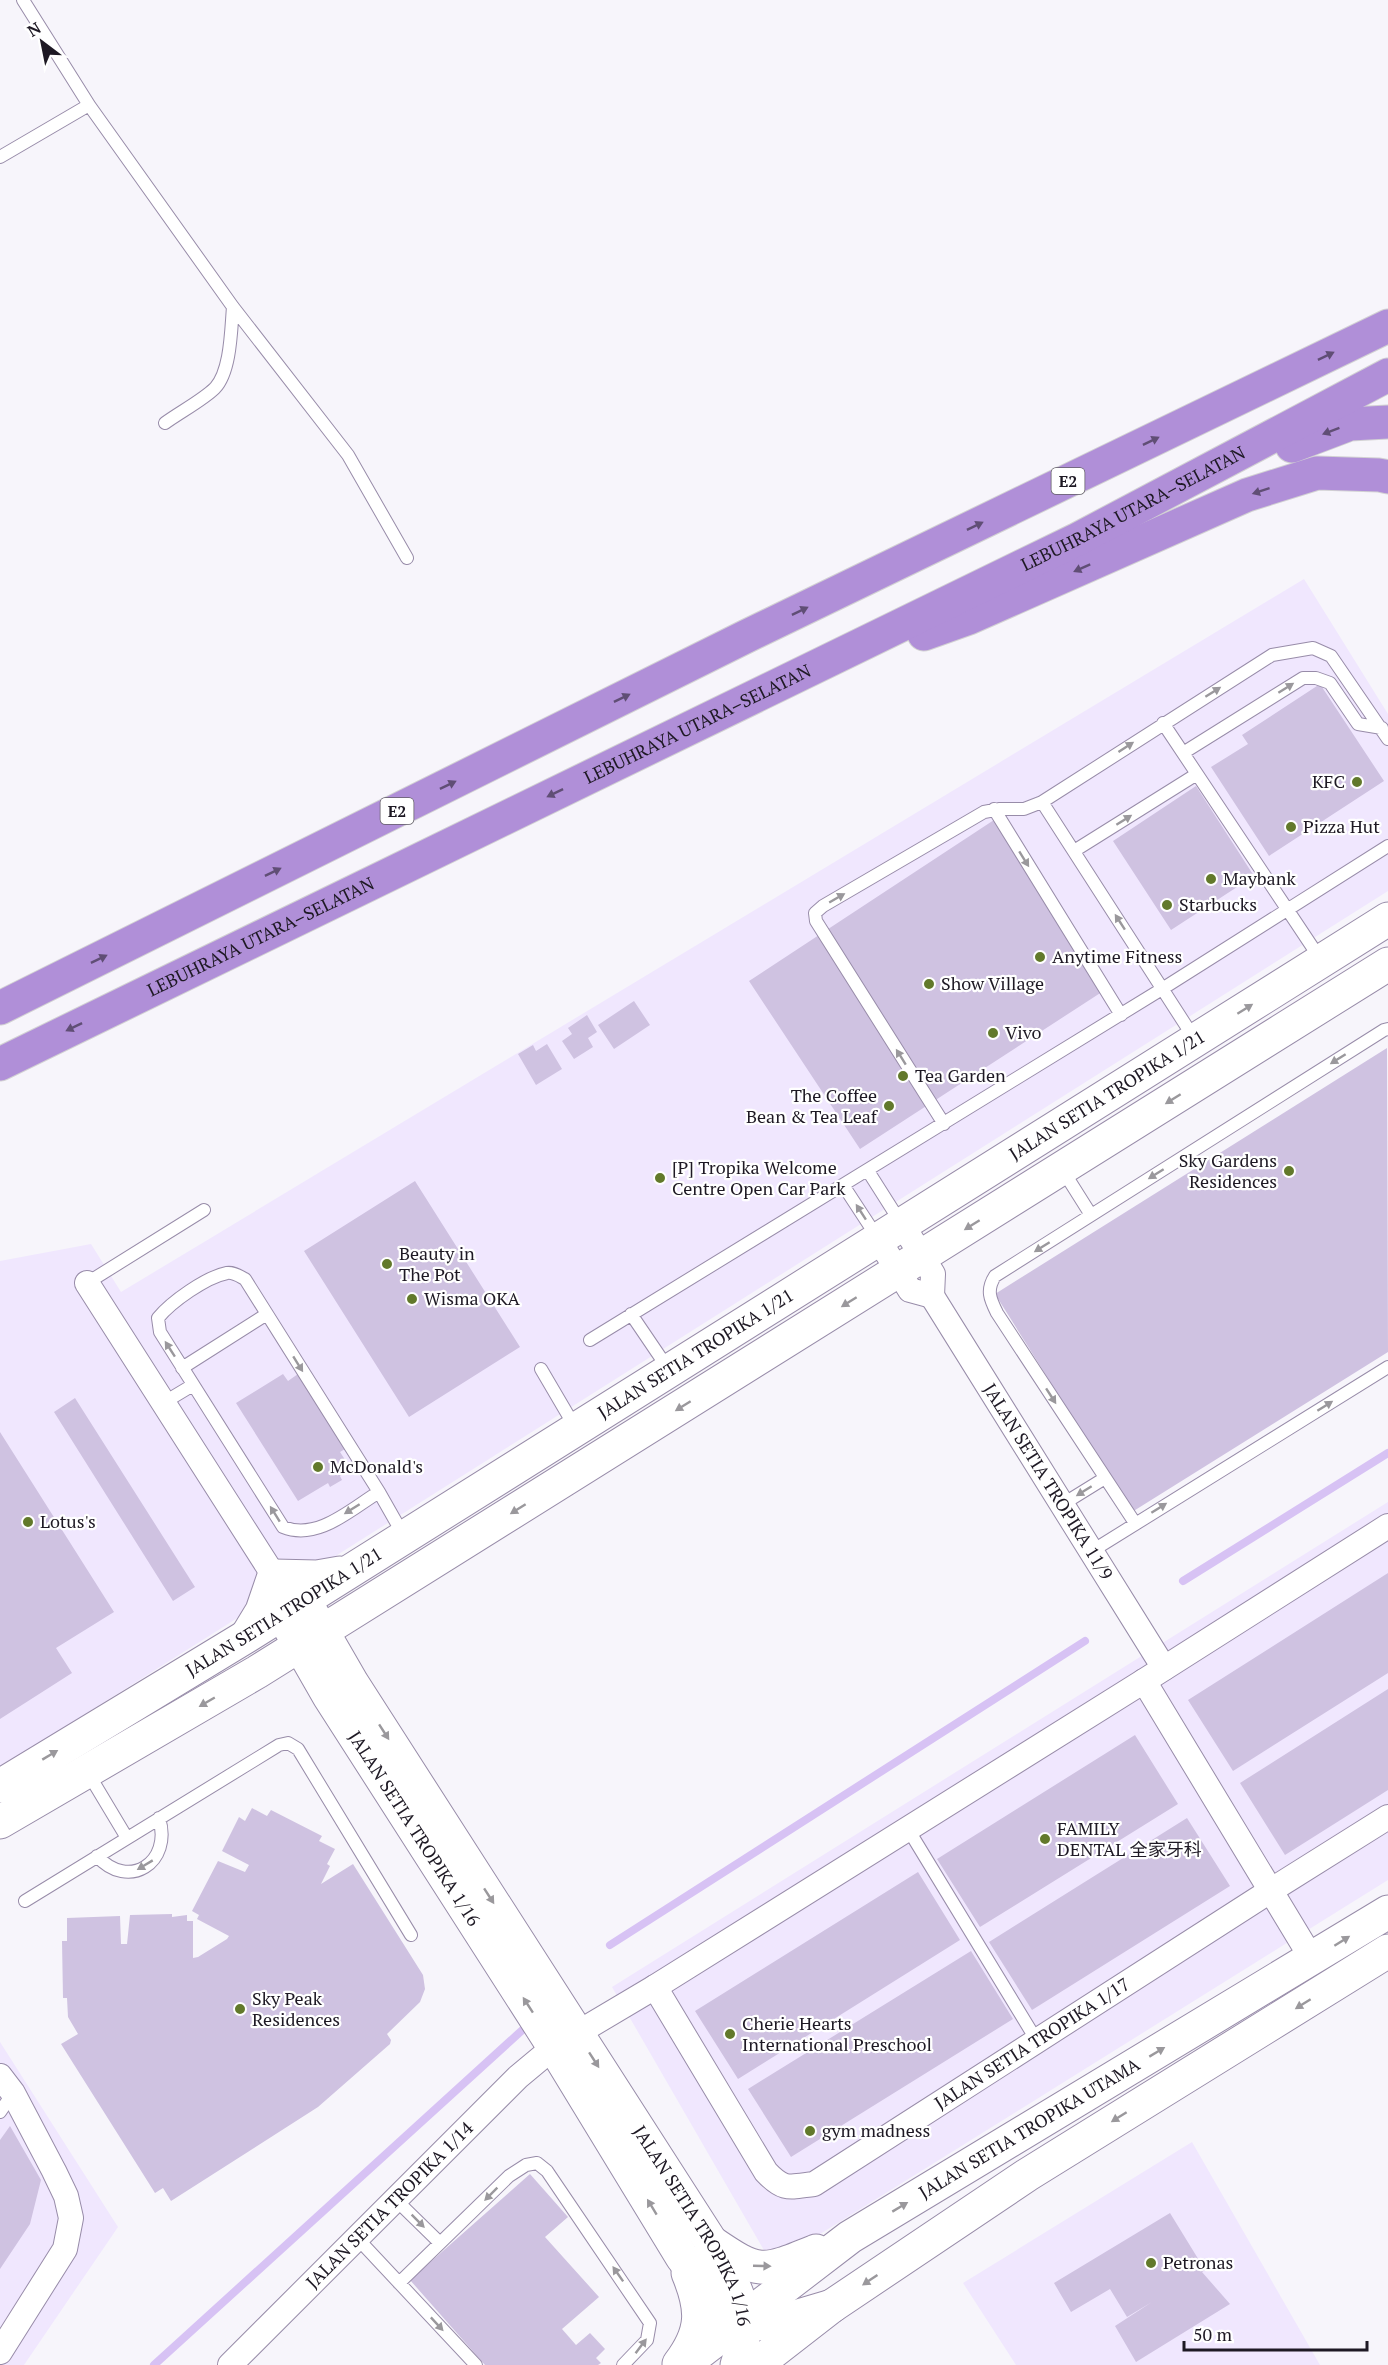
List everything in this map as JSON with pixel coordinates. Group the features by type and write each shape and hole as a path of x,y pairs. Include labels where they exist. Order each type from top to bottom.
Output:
{"highway":[{"name":"E2","path":"0,1008 747,636 1388,326"},
{"name":"LEBUHRAYA UTARA–SELATAN","path":"0,1064 1078,539 1388,375"},
{"path":"1078,539 1285,449 1350,424 1388,422"},
{"path":"778,686 969,618 1247,495 1317,473 1388,477"},
{"path":"0,1003 46,985"}],"street":[{"name":"JALAN SETIA TROPIKA 1/21","path":"0,1786 247,1636 1388,919"},
{"name":"JALAN SETIA TROPIKA 1/21","path":"0,1822 311,1639 1388,964"},
{"path":"890,1232 910,1263"},
{"name":"JALAN SETIA TROPIKA 11/9","path":"910,1263 933,1274 932,1296 1164,1668"},
{"path":"87,1283 293,1606"},
{"name":"JALAN SETIA TROPIKA 1/14","path":"230,2365 518,2077 566,2040 908,1829 1388,1526"},
{"path":"273,1576 318,1578 349,1570"},
{"path":"247,1636 262,1611 273,1576"},
{"path":"257,1672 285,1672 302,1675 340,1689 361,1621 373,1600"},
{"name":"JALAN SETIA TROPIKA 1/16","path":"293,1606 340,1689 566,2040 711,2242 736,2289 743,2320"},
{"path":"1144,1681 1312,1959"},
{"name":"JALAN SETIA TROPIKA 1/17","path":"655,1987 765,2172 778,2185 791,2187 814,2184 1388,1817"},
{"path":"1378,1918 1387,1952"},
{"name":"JALAN SETIA TROPIKA UTAMA","path":"683,2365 850,2237 1378,1918"},
{"name":"JALAN SETIA TROPIKA UTAMA","path":"756,2365 832,2306 1027,2175 1387,1952"},
{"name":"JALAN SETIA TROPIKA 1/16","path":"566,2040 682,2258 722,2308 743,2320"},
{"path":"0,2352 65,2249 71,2218 66,2196 58,2179 4,2094"},
{"path":"711,2242 742,2263 762,2268 783,2264 850,2237"},
{"path":"678,2365 694,2341 699,2320 698,2297 682,2258"},
{"path":"737,2365 744,2345 743,2320 768,2325 832,2306"}],"lane":[{"path":"23,0 89,105 233,307 348,455 407,558"},
{"path":"0,157 89,105"},
{"path":"165,423 215,387 223,374 233,307"},
{"path":"944,1124 816,921 815,913 863,882 984,812 994,809 1015,811 1042,802 1272,655 1313,648 1331,656 1385,733"},
{"path":"1183,753 1303,678 1316,678 1330,683 1358,724 1385,733"},
{"path":"1163,723 1321,961"},
{"path":"1074,851 1197,774"},
{"path":"1042,802 1195,1040"},
{"path":"994,809 1121,1015"},
{"path":"590,1340 1121,1015 1388,846"},
{"path":"1135,1523 997,1313 988,1291 995,1276 1388,1029"},
{"path":"1062,1169 1091,1215"},
{"path":"868,1171 890,1232"},
{"path":"843,1185 890,1232"},
{"path":"87,1283 204,1210"},
{"path":"379,1492 314,1531 293,1531 283,1527 160,1332 158,1318 168,1307 214,1277 230,1272 245,1278 379,1492 405,1537"},
{"path":"182,1368 267,1314"},
{"path":"631,1314 669,1371"},
{"path":"1092,1551 1388,1367"},
{"path":"541,1369 576,1429"},
{"path":"163,1403 193,1385"},
{"path":"1063,1504 1105,1478"},
{"path":"25,1901 279,1744 288,1743 298,1749 411,1935"},
{"path":"87,1772 127,1838"},
{"path":"97,1856 110,1868 120,1871 143,1868 153,1861 163,1841 159,1818"},
{"path":"908,1829 1037,2041"},
{"path":"399,2283 517,2169 537,2163 547,2171 650,2323 647,2340 623,2365"},
{"path":"396,2200 440,2243"},
{"path":"358,2238 476,2365"}],"shaded area":[{"path":"1304,579 1388,714 1388,891 0,1768 0,1261 91,1244 121,1292"},
{"path":"1388,1502 1388,1880 772,2264 612,1987"},
{"path":"0,2042 118,2227 24,2365 0,2365"},
{"path":"1192,2142 1320,2365 1016,2365 963,2283"}],"building":[{"path":"1320,684 1384,781 1269,856 1211,767 1248,744 1242,735"},
{"path":"1196,786 1254,876 1171,930 1113,841"},
{"name":"Show Village","path":"997,818 1108,988 860,1149 749,981"},
{"path":"634,1001 650,1025 614,1049 598,1025"},
{"path":"587,1015 597,1032 588,1038 593,1047 574,1059 562,1041 572,1034 568,1028"},
{"path":"547,1044 562,1069 536,1085 518,1054 533,1045 536,1051"},
{"name":"Sky Gardens Residences","path":"1387,1048 1388,1352 1132,1512 995,1294"},
{"name":"Wisma OKA","path":"415,1181 520,1347 409,1417 304,1251"},
{"path":"283,1374 288,1381 298,1374 345,1449 340,1452 351,1469 340,1476 342,1480 330,1487 328,1483 298,1501 236,1403"},
{"path":"75,1398 195,1587 173,1601 54,1412"},
{"name":"Lotus's","path":"0,1432 114,1612 56,1648 72,1673 0,1719"},
{"path":"1388,1573 1388,1673 1233,1771 1188,1700"},
{"path":"1388,1689 1388,1790 1285,1855 1240,1783"},
{"path":"1135,1735 1178,1804 980,1927 937,1859"},
{"name":"Sky Peak Residences","path":"252,1808 267,1816 271,1810 322,1836 319,1841 335,1849 327,1864 330,1866 321,1884 353,1864 423,1975 425,1989 420,2002 387,2034 391,2040 390,2044 318,2107 171,2201 163,2188 155,2193 61,2044 78,2034 68,2017 67,1998 63,1998 62,1941 67,1941 67,1918 120,1916 121,1944 127,1944 130,1915 172,1914 172,1917 187,1915 187,1921 193,1921 193,1958 227,1939 229,1936 197,1919 199,1915 192,1911 218,1861 245,1872 249,1865 222,1851 239,1817 245,1821"},
{"path":"1187,1818 1230,1886 1032,2010 989,1942"},
{"path":"918,1872 960,1940 738,2079 695,2011"},
{"path":"971,1951 1013,2019 791,2157 748,2089"},
{"path":"10,2126 41,2180 30,2224 0,2269 0,2140"},
{"path":"530,2174 568,2217 545,2237 599,2297 562,2329 576,2345 590,2333 605,2349 596,2358 601,2363 598,2365 485,2365 410,2280"},
{"path":"1170,2213 1205,2270 1202,2272 1230,2304 1136,2362 1115,2326 1152,2302 1127,2317 1110,2289 1071,2312 1054,2283"}],"waterway":[{"path":"1183,1581 1388,1453"},
{"path":"610,1945 1085,1641"},
{"path":"154,2365 529,2024"}],"place":[{"name":"KFC","path":"1357,782"},
{"name":"Pizza Hut","path":"1291,827"},
{"name":"Maybank","path":"1211,879"},
{"name":"Starbucks","path":"1167,905"},
{"name":"Anytime Fitness","path":"1040,957"},
{"name":"Show Village","path":"929,984"},
{"name":"Vivo","path":"993,1033"},
{"name":"Tea Garden","path":"903,1076"},
{"name":"The Coffee Bean & Tea Leaf","path":"889,1106"},
{"name":"Sky Gardens Residences","path":"1289,1171"},
{"name":"[P] Tropika Welcome Centre Open Car Park","path":"660,1178"},
{"name":"Beauty in The Pot","path":"387,1264"},
{"name":"Wisma OKA","path":"412,1299"},
{"name":"McDonald's","path":"318,1467"},
{"name":"Lotus's","path":"28,1522"},
{"name":"FAMILY DENTAL 全家牙科","path":"1045,1839"},
{"name":"Sky Peak Residences","path":"240,2009"},
{"name":"Cherie Hearts International Preschool","path":"730,2034"},
{"name":"gym madness","path":"810,2131"},
{"name":"Petronas","path":"1151,2263"}]}
